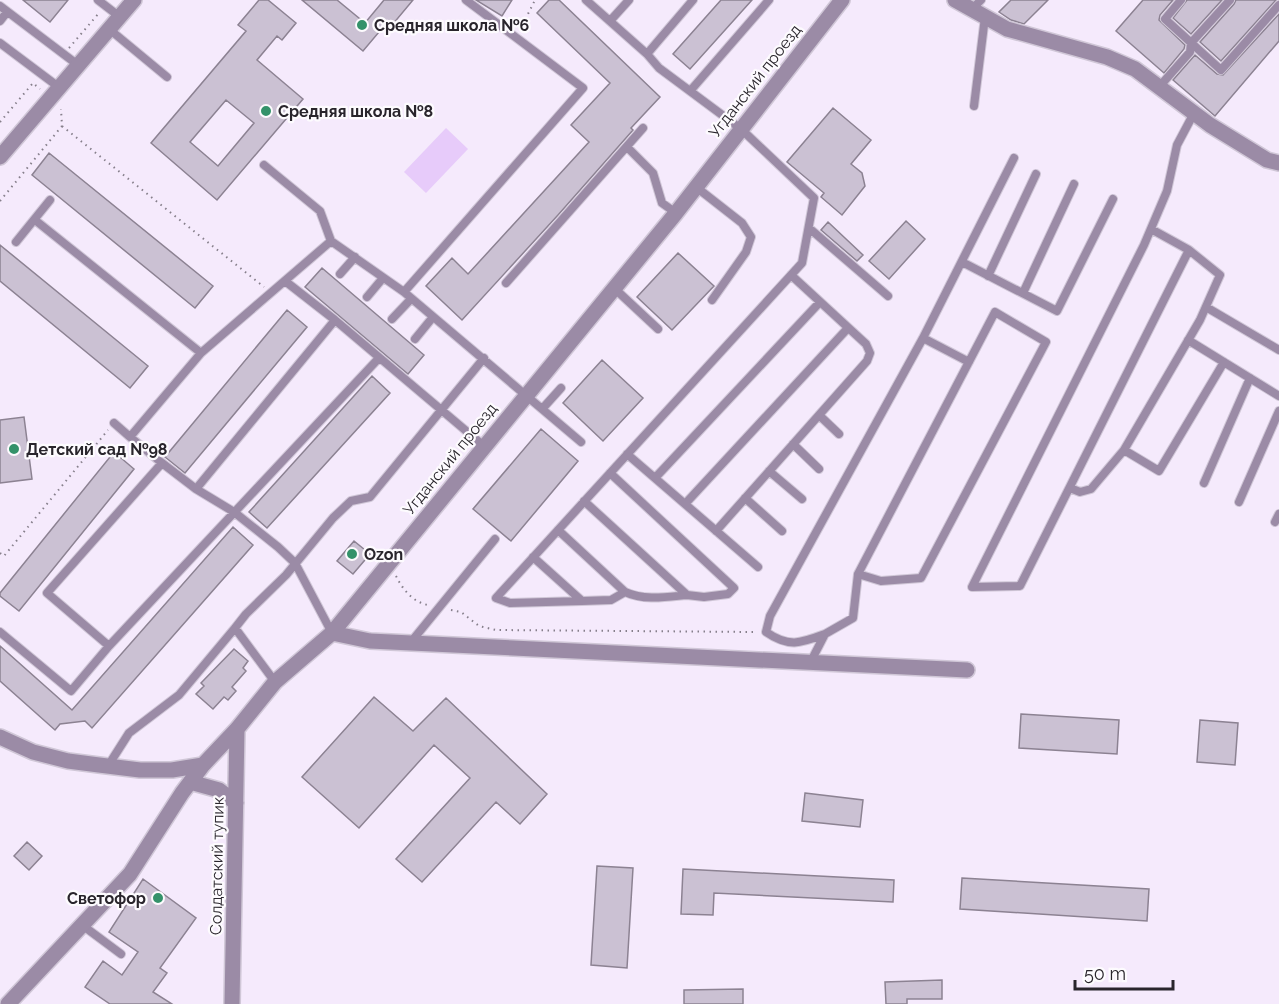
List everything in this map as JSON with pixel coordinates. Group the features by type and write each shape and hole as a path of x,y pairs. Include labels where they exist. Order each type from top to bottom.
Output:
{"street":[{"path":"0,158 134,0"},
{"name":"Угданский проезд","path":"14,1001 130,874 203,765 237,729 275,682 332,633 676,213 842,0"},
{"path":"955,0 976,5 986,17 1007,29 1107,57 1135,69 1194,113 1253,152 1267,160 1279,163"},
{"path":"332,633 370,641 967,670"},
{"name":"Солдатский тупик","path":"232,1004 237,729"},
{"path":"0,737 33,752 68,761 140,770 171,770 203,765"},
{"path":"189,783 219,790 236,803"}],"lane":[{"path":"404,292 583,88 466,0"},
{"path":"585,0 647,54 659,68 741,129 814,198 802,263 496,598 510,603 611,600 626,592"},
{"path":"610,21 629,0"},
{"path":"647,54 693,0"},
{"path":"691,90 769,0"},
{"path":"1181,0 1165,19 1221,70 1279,5"},
{"path":"1159,87 1190,52 1191,43 1230,0"},
{"path":"102,3 115,23 167,77"},
{"path":"0,6 78,65"},
{"path":"0,21 7,12"},
{"path":"974,106 986,17"},
{"path":"0,43 44,76 55,93"},
{"path":"1189,250 1020,586 972,587 1151,229 1167,191 1177,145 1194,113"},
{"path":"506,283 644,128"},
{"path":"627,147 653,173 662,203 676,213"},
{"path":"858,574 881,581 921,578 1046,342 995,312 858,574 853,618 825,634 801,643 779,640 766,632 770,616 923,338 1014,158"},
{"path":"264,165 320,211 331,241 404,292 581,442"},
{"path":"988,276 1036,174"},
{"path":"1023,293 1074,184"},
{"path":"696,187 742,223 751,237 746,252 712,300"},
{"path":"962,262 1057,311 1113,199"},
{"path":"16,242 50,201"},
{"path":"35,220 201,353"},
{"path":"809,228 888,296"},
{"path":"1070,488 1080,492 1091,489 1124,450 1188,340 1220,275 1189,250 1151,229"},
{"path":"130,437 201,353 331,241"},
{"path":"340,274 355,258"},
{"path":"716,531 867,361 870,353 866,344 791,275"},
{"path":"367,297 383,278"},
{"path":"285,281 335,320 484,446"},
{"path":"614,288 658,329"},
{"path":"392,319 411,299"},
{"path":"655,478 820,302"},
{"path":"1206,307 1279,350"},
{"path":"415,339 433,316"},
{"path":"196,489 335,320"},
{"path":"685,504 848,328"},
{"path":"923,338 969,362"},
{"path":"1188,340 1279,396"},
{"path":"0,632 71,691 109,646 379,358"},
{"path":"108,766 129,734 178,695 246,614 286,575 333,518 351,501 370,497 484,358"},
{"path":"1124,450 1159,471 1224,362"},
{"path":"1204,483 1250,378"},
{"path":"543,408 561,388"},
{"path":"1239,502 1279,411"},
{"path":"819,415 839,434"},
{"path":"114,423 196,489 234,512 278,547 295,564 332,633"},
{"path":"793,444 819,469"},
{"path":"627,454 758,567"},
{"path":"109,646 47,593 162,463"},
{"path":"769,471 802,499"},
{"path":"558,530 626,592 637,597 687,595 704,597 728,594 734,588 610,473"},
{"path":"746,498 782,531"},
{"path":"584,501 687,595"},
{"path":"1275,522 1279,514"},
{"path":"410,643 495,539"},
{"path":"533,557 582,601"},
{"path":"236,628 275,682"},
{"path":"810,663 825,634"},
{"path":"82,925 122,954"}],"path":[{"path":"516,38 535,0"},
{"path":"63,54 102,3"},
{"path":"36,86 44,76"},
{"path":"0,122 33,83 55,93 61,107 62,126 0,201"},
{"path":"62,126 273,293"},
{"path":"0,553 4,556 114,423"},
{"path":"389,563 400,584 416,602 460,612 479,626 496,630 766,632"}],"shaded area":[{"path":"446,128 468,149 426,193 404,172"}],"building":[{"path":"23,0 68,0 50,22"},
{"name":"Средняя школа №8","path":"259,0 268,0 296,23 282,40 277,36 257,60 303,99 217,200 151,143 246,31 238,25","holes":["226,100 254,123 218,166 190,142"]},
{"name":"Средняя школа №6","path":"302,0 337,0 365,23 384,0 413,0 388,30 384,26 363,51"},
{"path":"476,0 512,0 502,16"},
{"path":"549,0 559,0 660,97 558,215 462,320 426,286 452,258 468,274 589,142 571,125 610,83 537,13"},
{"path":"721,0 752,0 690,69 673,54"},
{"path":"1011,0 1048,0 1024,24 1011,20 999,12"},
{"path":"1143,0 1173,0 1160,15 1159,20 1185,45 1164,73 1116,31"},
{"path":"1187,0 1222,0 1191,34 1173,18"},
{"path":"1236,0 1276,0 1221,61 1200,42"},
{"path":"1279,14 1279,41 1215,116 1173,80 1195,55 1217,74 1223,75"},
{"path":"833,108 871,140 851,164 862,173 865,186 842,215 821,197 824,193 787,162"},
{"path":"49,153 213,286 195,308 32,175"},
{"path":"906,221 925,239 889,279 869,261"},
{"path":"828,222 863,255 857,261 821,230"},
{"path":"0,245 148,366 130,388 0,281"},
{"path":"678,253 714,286 672,330 637,297"},
{"path":"322,268 424,355 408,374 305,287"},
{"path":"287,310 307,327 185,473 165,457"},
{"path":"602,360 643,398 603,441 563,403"},
{"path":"372,376 390,393 267,528 249,512"},
{"name":"Детский сад №98","path":"24,417 32,479 0,483 0,420"},
{"path":"541,429 578,461 511,541 473,509"},
{"path":"114,452 134,469 19,611 0,596 0,593"},
{"path":"233,527 253,545 92,728 85,721 60,724 55,730 0,681 0,646 72,710"},
{"path":"354,541 370,554 353,574 337,561"},
{"path":"234,649 248,661 243,668 246,671 232,687 236,691 228,700 224,697 213,709 196,694 204,686 201,683"},
{"path":"374,697 413,731 446,698 547,794 520,824 496,802 422,882 396,859 470,778 434,745 359,828 302,777"},
{"path":"1021,714 1119,720 1117,754 1019,748"},
{"path":"1200,720 1238,723 1235,765 1197,762"},
{"path":"805,793 863,800 860,827 802,821"},
{"path":"27,842 42,856 29,870 14,856"},
{"path":"597,866 633,868 627,968 591,965"},
{"path":"683,869 894,880 893,902 714,893 713,915 681,914"},
{"path":"962,878 1149,889 1147,921 960,909"},
{"path":"143,879 196,918 160,968 167,973 153,992 172,1004 110,1004 85,987 103,961 122,975 138,952 109,932"},
{"path":"942,980 942,999 907,999 907,1004 886,1004 885,982"},
{"path":"743,989 743,1004 684,1004 684,990"}],"place":[{"name":"Средняя школа №6","path":"362,25"},
{"name":"Средняя школа №8","path":"266,111"},
{"name":"Детский сад №98","path":"14,449"},
{"name":"Ozon","path":"352,554"},
{"name":"Светофор","path":"158,898"}]}
